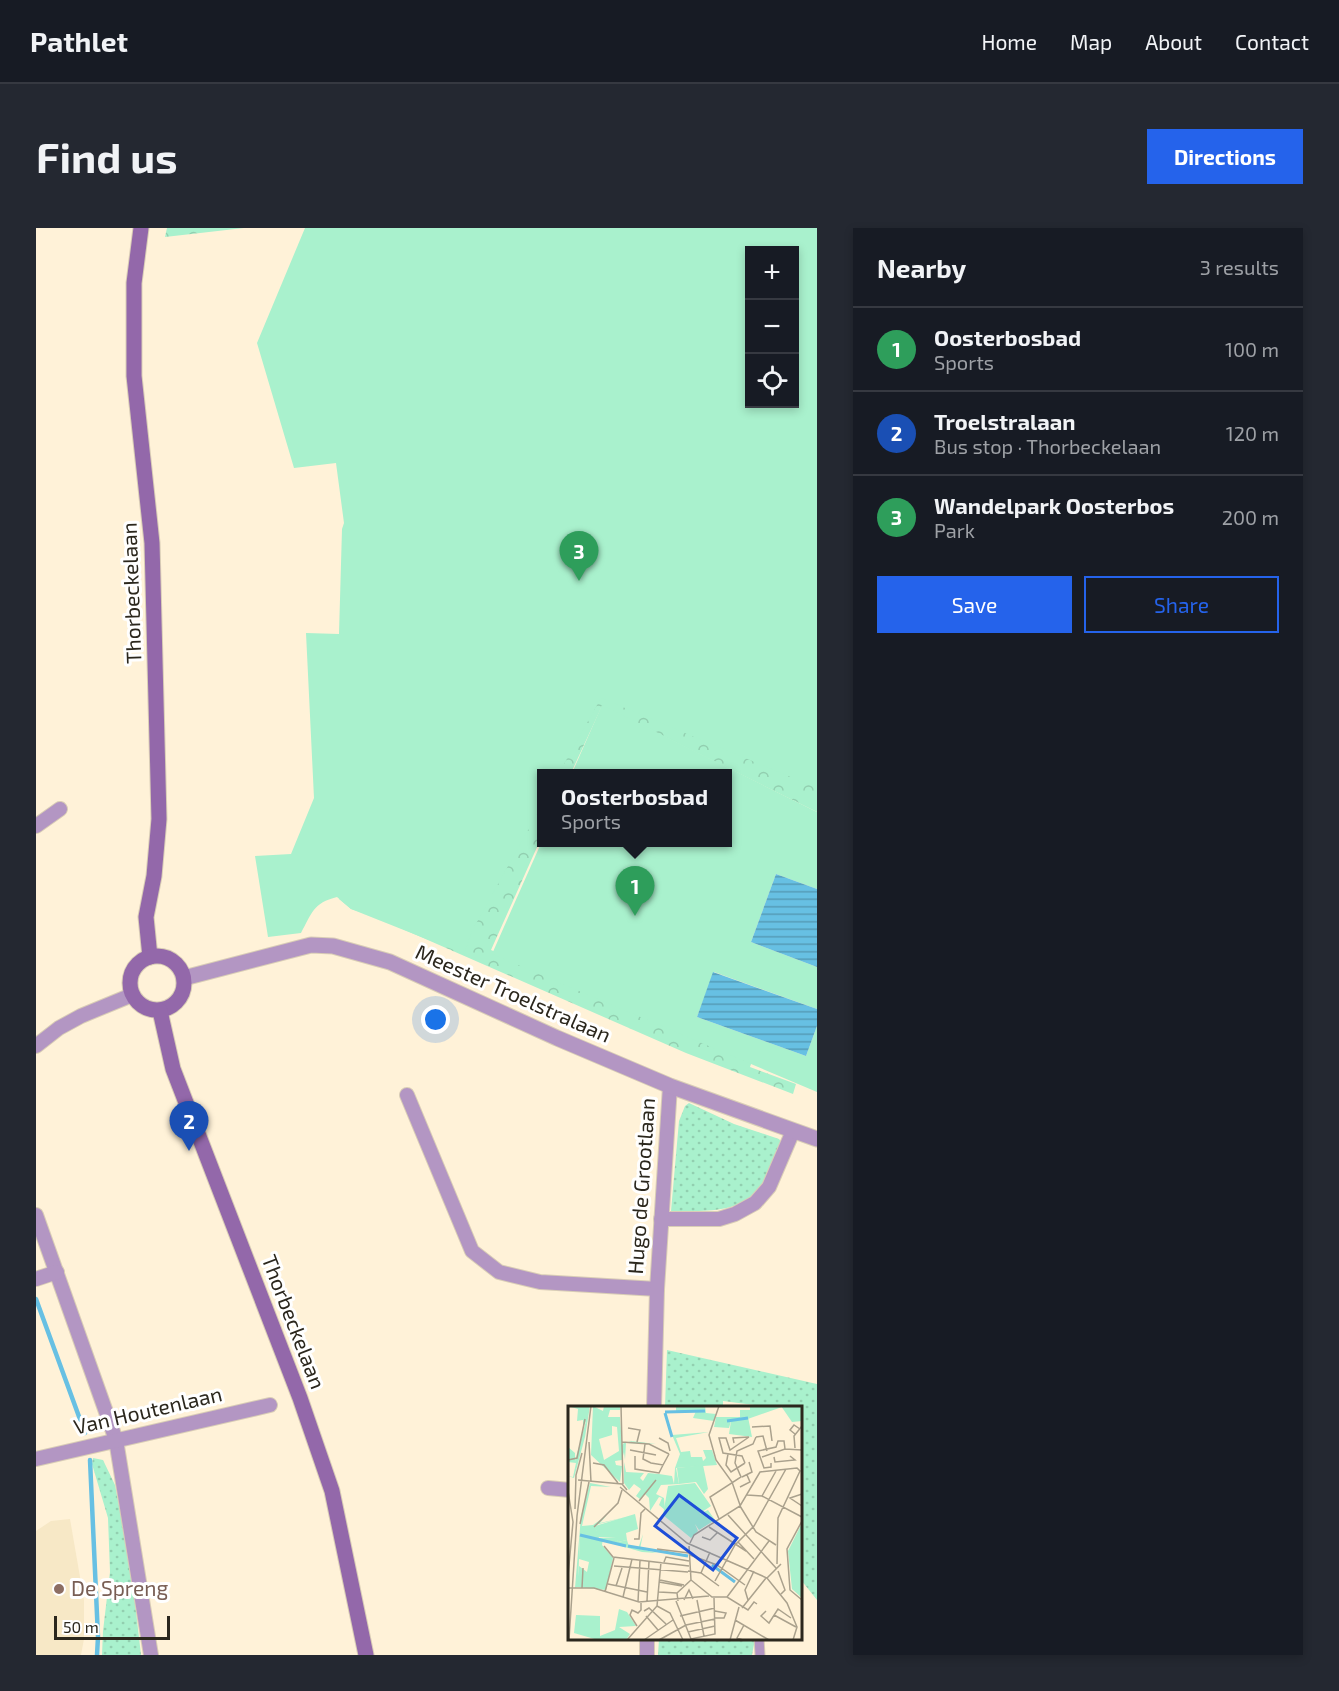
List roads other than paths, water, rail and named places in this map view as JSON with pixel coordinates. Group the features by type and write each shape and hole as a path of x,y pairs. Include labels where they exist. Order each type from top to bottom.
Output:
{"main road":[{"name":"Thorbeckelaan","path":"141,228 134,283 134,355 152,543 159,819 154,876 146,917 150,957"},
{"path":"161,956 171,960 180,968 184,978 184,990 179,1000 171,1007 160,1011 149,1010 139,1004 132,995 129,983 132,972 139,962 150,957 161,956"},
{"name":"Thorbeckelaan","path":"160,1011 173,1069 300,1398 332,1491 366,1655"}],"street":[{"path":"36,826 60,809"},
{"name":"Meester Troelstralaan","path":"184,978 311,945 333,946 390,962 557,1038 670,1086 817,1139"},
{"path":"36,1046 59,1028 81,1016 132,995"},
{"name":"Hugo de Grootlaan","path":"654,1406 657,1289 670,1086"},
{"name":"Hugo de Grootlaan","path":"407,1095 472,1251 500,1272 540,1282 657,1289"},
{"path":"661,1218 719,1219 735,1214 755,1203 769,1187 793,1131"},
{"path":"36,1215 116,1440 151,1655"},
{"path":"36,1279 57,1272"},
{"name":"Van Houtenlaan","path":"36,1458 270,1405"},
{"path":"548,1488 568,1490"},
{"path":"647,1655 648,1640"},
{"path":"759,1640 760,1655"}],"water":[{"path":"776,874 817,889 817,967 751,942"},
{"path":"713,972 817,1009 817,1026 806,1056 697,1017"}],"waterway":[{"path":"36,1299 85,1433"},
{"path":"90,1460 97,1655"}],"place":[{"name":"Wandelpark Oosterbos","path":"579,581"},
{"name":"Oosterbosbad","path":"635,916"},
{"name":"Troelstralaan","path":"189,1151"},
{"name":"De Spreng","path":"59,1589"}]}
